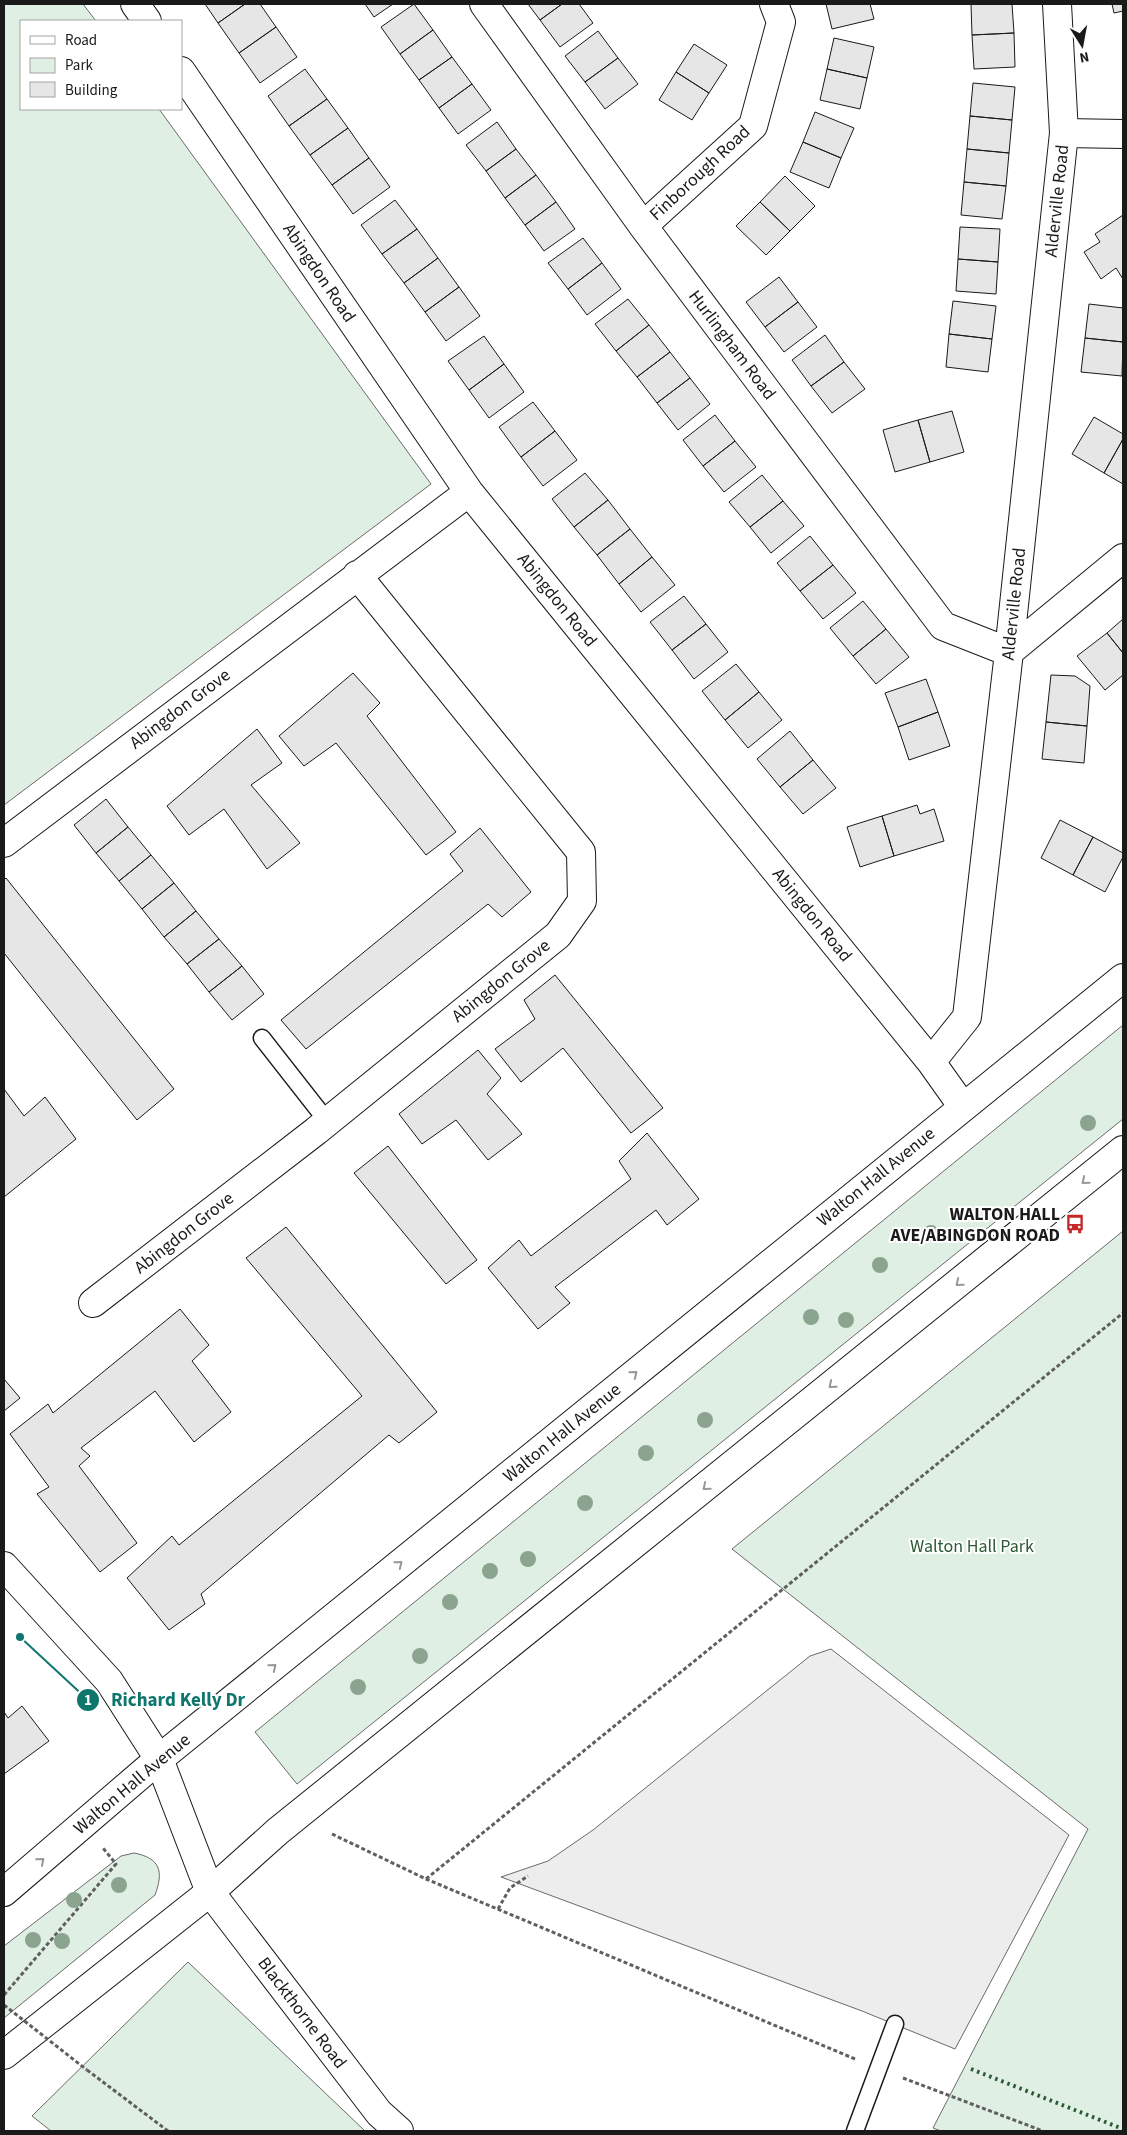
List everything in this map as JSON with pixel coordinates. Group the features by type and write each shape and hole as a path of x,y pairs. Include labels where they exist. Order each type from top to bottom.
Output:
{"main road":[{"path":"135,4 146,20"},
{"name":"Hurlingham Road","path":"484,4 642,226 943,626 1009,652"},
{"name":"Finborough Road","path":"642,226 753,126 780,22 774,4"},
{"name":"Alderville Road","path":"931,1062 967,1016 1009,652 1064,134 1057,4"},
{"name":"Abingdon Road","path":"182,72 469,492 931,1062 963,1107"},
{"name":"Alderville Road","path":"1064,134 1123,134"},
{"name":"Abingdon Grove","path":"4,843 469,492"},
{"path":"1009,652 1123,558"},
{"name":"Abingdon Grove","path":"93,1304 328,1121 558,935 582,901 581,852 357,575"},
{"name":"Walton Hall Avenue","path":"4,1892 159,1759 1123,978"},
{"path":"4,2055 210,1892 290,1821 1123,1150"},
{"name":"Blackthorne Road","path":"4,1566 109,1681 159,1759 210,1892 379,2113 399,2131"}],"lane":[{"path":"262,1038 328,1121"},
{"path":"855,2131 895,2024"}],"path":[{"path":"426,1879 1123,1313"},
{"path":"4,1995 116,1864 84,1824"},
{"path":"332,1834 426,1879 878,2068 1043,2131"},
{"path":"498,1909 510,1888 528,1876"},
{"path":"4,2005 168,2131"}],"green space":[{"path":"4,4 83,4 95,20 20,20 20,110 160,110 431,484 4,805"},
{"path":"1123,1025 1123,1119 297,1784 255,1732"},
{"name":"Walton Hall Park","path":"1123,1231 1123,2131 941,2131 933,2128 1088,1829 732,1549"},
{"path":"134,1853 150,1858 158,1867 159,1879 155,1895 4,2018 4,1946 121,1856"},
{"path":"188,1962 365,2131 51,2131 32,2116"}],"shaded area":[{"path":"831,1649 1069,1835 955,2049 862,2011 501,1877 548,1861 593,1830 810,1656"}],"building":[{"path":"205,4 245,4 218,23"},
{"path":"245,4 260,4 276,27 239,53 218,23"},
{"path":"365,4 393,4 374,17"},
{"path":"414,4 433,30 400,54 381,27"},
{"path":"528,4 562,4 540,20"},
{"path":"562,4 579,4 593,23 560,47 540,20"},
{"path":"826,4 870,4 874,19 832,29"},
{"path":"971,4 1012,4 1014,33 972,35"},
{"path":"1112,4 1123,4 1123,11 1114,13"},
{"path":"276,27 297,57 260,83 239,53"},
{"path":"433,30 452,57 419,80 400,54"},
{"path":"598,31 618,58 585,82 565,56"},
{"path":"1014,33 1015,67 974,69 972,35"},
{"path":"834,38 874,47 867,78 827,69"},
{"path":"694,44 727,65 709,93 676,72"},
{"path":"452,57 472,84 439,108 419,80"},
{"path":"618,58 638,84 605,109 585,82"},
{"path":"305,69 327,99 289,126 268,96"},
{"path":"827,69 867,78 860,109 820,100"},
{"path":"676,72 709,93 692,120 659,100"},
{"path":"973,83 1015,87 1012,120 970,116"},
{"path":"472,84 491,110 458,134 439,108"},
{"path":"327,99 348,128 310,155 289,126"},
{"path":"815,112 854,128 841,158 803,142"},
{"path":"970,116 1012,120 1009,153 967,149"},
{"path":"497,122 516,149 486,171 466,145"},
{"path":"348,128 369,158 332,185 310,155"},
{"path":"803,142 841,158 829,188 790,172"},
{"path":"516,149 536,175 505,198 486,171"},
{"path":"967,149 1009,153 1006,186 964,182"},
{"path":"369,158 390,187 353,214 332,185"},
{"path":"536,175 556,202 525,225 505,198"},
{"path":"785,176 815,206 790,231 760,202"},
{"path":"964,182 1006,186 1002,219 961,215"},
{"path":"395,200 417,229 382,254 361,225"},
{"path":"556,202 575,229 544,251 525,225"},
{"path":"760,202 790,231 766,255 736,226"},
{"path":"1123,215 1123,279 1116,268 1101,279 1084,252 1100,242 1095,234"},
{"path":"960,227 1000,229 998,262 958,259"},
{"path":"417,229 438,258 404,283 382,254"},
{"path":"583,238 602,263 568,289 548,263"},
{"path":"438,258 459,287 425,312 404,283"},
{"path":"958,259 998,262 996,294 956,291"},
{"path":"602,263 621,289 587,315 568,289"},
{"path":"779,277 798,302 765,327 746,302"},
{"path":"459,287 480,316 446,341 425,312"},
{"path":"628,299 649,325 616,351 595,324"},
{"path":"953,301 996,306 992,339 949,334"},
{"path":"798,302 817,327 784,352 765,327"},
{"path":"1089,304 1123,308 1123,342 1085,338"},
{"path":"649,325 670,352 637,377 616,351"},
{"path":"949,334 992,339 988,372 946,367"},
{"path":"825,335 844,362 811,386 792,360"},
{"path":"484,336 504,364 469,390 448,361"},
{"path":"1085,338 1123,342 1122,376 1081,372"},
{"path":"670,352 690,378 657,403 637,377"},
{"path":"844,362 865,389 832,413 811,386"},
{"path":"504,364 524,392 489,418 469,390"},
{"path":"690,378 710,404 678,430 657,403"},
{"path":"533,402 555,431 521,457 499,427"},
{"path":"952,411 964,452 930,462 918,420"},
{"path":"715,415 735,441 703,466 683,440"},
{"path":"1094,417 1123,434 1123,439 1104,473 1072,454"},
{"path":"918,420 930,462 895,472 883,430"},
{"path":"555,431 577,460 543,486 521,457"},
{"path":"1123,439 1123,484 1104,473"},
{"path":"735,441 756,467 724,492 703,466"},
{"path":"585,473 608,500 574,527 552,499"},
{"path":"762,475 783,501 750,527 729,502"},
{"path":"608,500 630,529 597,555 574,527"},
{"path":"783,501 804,526 771,553 750,527"},
{"path":"630,529 652,557 619,584 597,555"},
{"path":"810,536 833,565 800,591 777,563"},
{"path":"652,557 675,585 641,612 619,584"},
{"path":"833,565 856,593 823,619 800,591"},
{"path":"684,596 706,624 672,650 650,622"},
{"path":"863,601 886,629 853,656 830,628"},
{"path":"1123,619 1123,653 1107,633"},
{"path":"706,624 728,652 694,679 672,650"},
{"path":"886,629 909,657 876,684 853,656"},
{"path":"1107,633 1123,653 1123,675 1105,690 1077,656"},
{"path":"736,664 759,692 725,720 702,691"},
{"path":"353,673 380,703 367,716 456,832 426,855 336,743 304,766 279,736"},
{"path":"1051,675 1075,676 1090,686 1087,726 1046,722"},
{"path":"926,679 938,712 898,727 885,693"},
{"path":"759,692 782,720 748,748 725,720"},
{"path":"938,712 950,746 909,760 898,727"},
{"path":"1046,722 1087,726 1084,763 1042,759"},
{"path":"257,729 282,763 251,785 300,843 267,869 224,809 189,835 167,806"},
{"path":"790,731 813,760 780,787 757,759"},
{"path":"813,760 836,788 803,814 780,787"},
{"path":"106,799 128,827 96,853 74,825"},
{"path":"917,805 920,814 934,809 944,841 894,856 882,816"},
{"path":"882,816 894,856 860,867 847,827"},
{"path":"1060,820 1093,837 1073,875 1041,858"},
{"path":"128,827 151,855 119,881 96,853"},
{"path":"480,828 531,892 502,917 488,904 306,1049 281,1020 463,871 450,854"},
{"path":"1093,837 1123,853 1123,857 1105,892 1073,875"},
{"path":"151,855 174,883 142,909 119,881"},
{"path":"6,878 174,1089 137,1120 4,953 4,880"},
{"path":"174,883 196,911 164,937 142,909"},
{"path":"196,911 219,939 187,964 164,937"},
{"path":"219,939 242,966 209,992 187,964"},
{"path":"242,966 264,994 232,1020 209,992"},
{"path":"555,975 663,1108 631,1133 563,1048 521,1082 495,1049 535,1019 524,1000"},
{"path":"478,1050 501,1078 487,1094 522,1134 488,1160 456,1120 422,1144 399,1114"},
{"path":"4,1089 24,1116 45,1097 76,1139 4,1197"},
{"path":"647,1133 699,1199 667,1225 656,1210 555,1287 570,1303 538,1329 488,1268 519,1240 531,1256 631,1179 619,1161"},
{"path":"388,1146 477,1260 446,1284 354,1173"},
{"path":"286,1227 437,1412 399,1443 389,1435 201,1594 205,1604 169,1630 127,1578 172,1536 179,1545 362,1396 246,1258"},
{"path":"180,1309 209,1345 192,1361 231,1412 194,1442 155,1391 81,1448 90,1456 79,1466 137,1543 100,1572 37,1494 49,1487 10,1434 48,1404 53,1413"},
{"path":"4,1379 20,1398 4,1411"},
{"path":"22,1706 49,1741 4,1774 4,1712 8,1718"}],"hedge":[{"path":"971,2069 1123,2129"}],"place":[{"name":"WALTON HALL AVE/ABINGDON ROAD","path":"1075,1224"},
{"name":"Richard Kelly Dr","path":"20,1637"}]}
